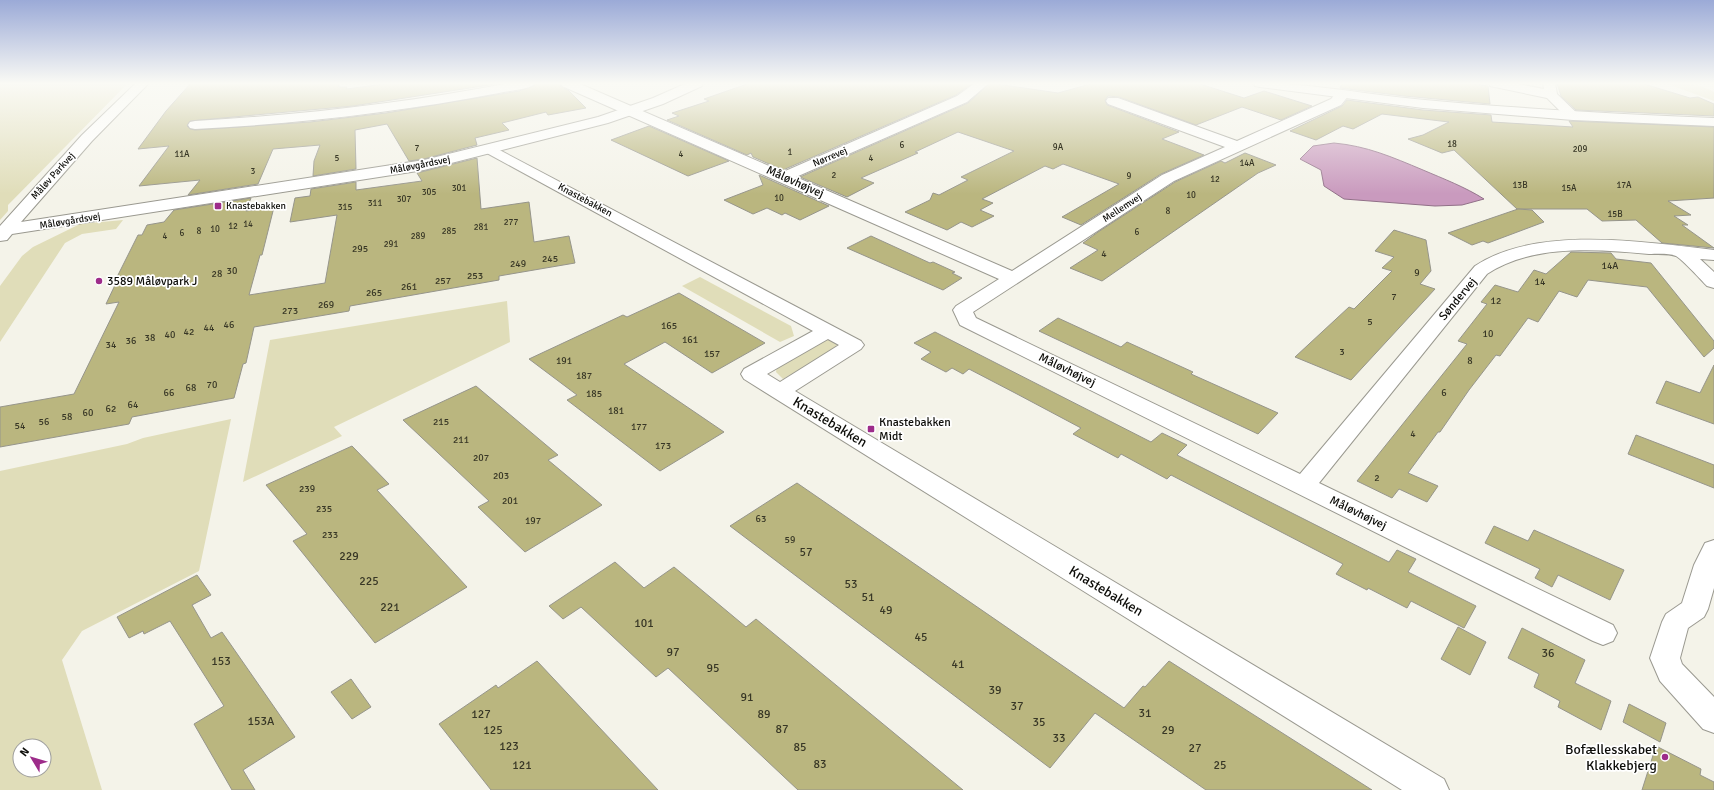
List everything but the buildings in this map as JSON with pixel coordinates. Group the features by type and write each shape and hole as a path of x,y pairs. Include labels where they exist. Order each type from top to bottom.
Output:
{"street":[{"name":"Måløv Parkvej","path":"7,229 104,120"},
{"path":"195,125 254,120"},
{"name":"Måløvgårdsvej","path":"7,229 83,219 134,209 430,164 600,120"},
{"name":"Måløvhøjvej","path":"653,120 1013,278"},
{"name":"Nørrevej","path":"784,177 914,120"},
{"path":"1165,120 1237,146"},
{"name":"Mellemvej","path":"1013,278 1168,178 1296,120"},
{"path":"1664,120 1714,122"},
{"name":"Knastebakken","path":"490,149 854,345 780,391"},
{"name":"Søndervej","path":"1303,486 1481,270 1488,265 1502,258 1559,246 1622,246 1714,255"},
{"path":"1682,252 1714,282"},
{"name":"Måløvhøjvej","path":"1013,278 963,310 967,321 1603,632"},
{"name":"Knastebakken","path":"828,331 752,374 1432,790"},
{"path":"1714,550 1707,565 1694,609 1676,622 1665,658 1671,672 1714,719"}],"shaded area":[{"path":"0,120 92,120 8,205 8,211 0,220"},
{"path":"1334,143 1368,149 1412,165 1454,183 1484,199 1462,205 1435,206 1344,199 1324,186 1321,170 1300,159 1313,146"},
{"path":"123,220 116,229 82,234 65,243 0,342 0,286 22,256 33,247 80,224"},
{"path":"700,277 791,326 794,336 780,342 682,286"},
{"path":"507,301 510,342 334,427 342,436 243,482 270,340"},
{"path":"827,339 837,344 834,350 783,379 776,372 777,366"},
{"path":"231,419 199,571 82,631 62,660 102,790 0,790 0,471 127,444 143,438"}],"place":[{"name":"Knastebakken","path":"218,206"},
{"name":"3589 Måløvpark J","path":"99,281"},
{"name":"Knastebakken Midt","path":"871,429"},
{"name":"Bofællesskabet Klakkebjerg","path":"1665,757"}]}
